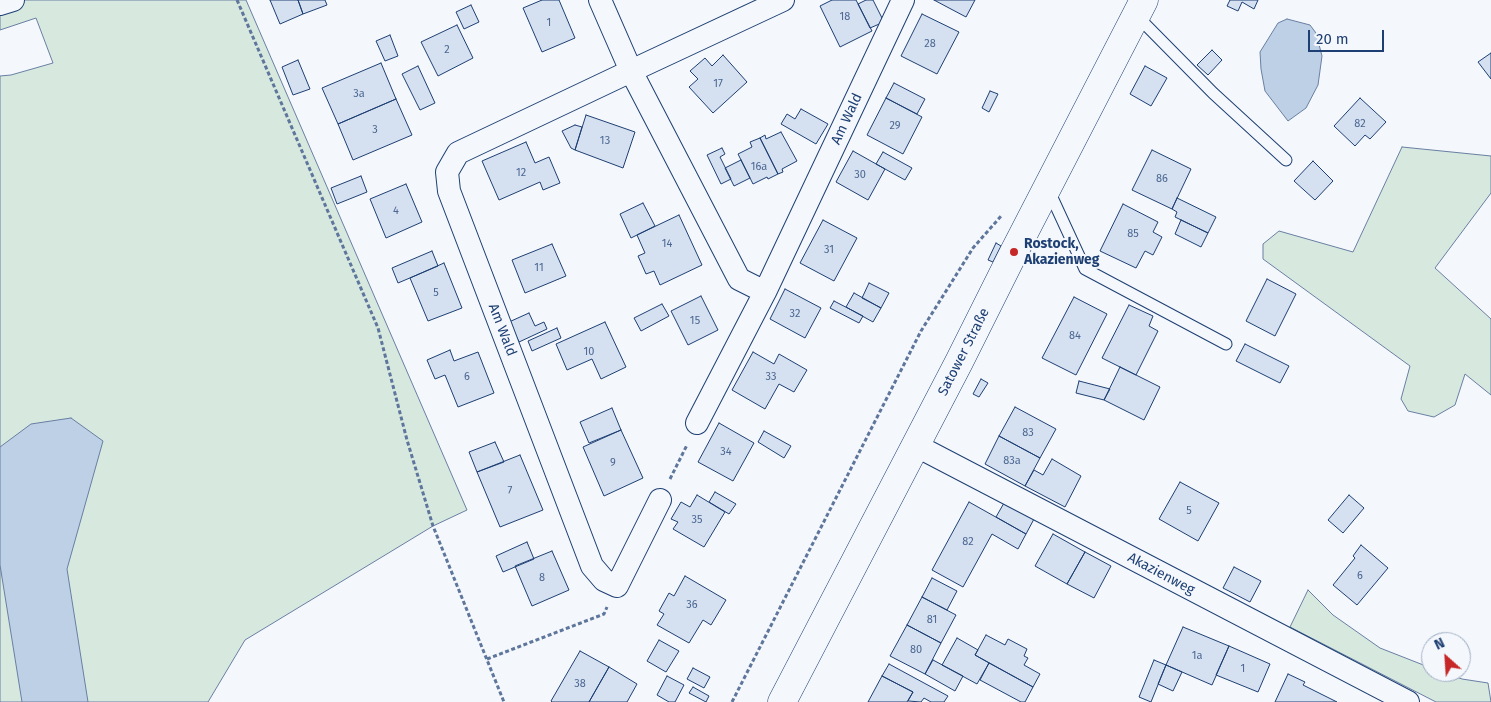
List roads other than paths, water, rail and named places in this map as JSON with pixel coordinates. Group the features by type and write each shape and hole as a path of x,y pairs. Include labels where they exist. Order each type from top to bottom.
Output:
{"main road":[{"name":"Satower Straße","path":"782,702 960,362 1047,187 1140,8"}],"street":[{"path":"0,4 13,0"},
{"path":"600,0 631,71 739,279 764,292"},
{"name":"Am Wald","path":"660,500 617,586 604,580 592,566 449,191 447,172 458,153 783,0"},
{"name":"Am Wald","path":"697,423 764,292 903,0"},
{"name":"Akazienweg","path":"915,445 1408,702"}],"lane":[{"path":"1140,8 1213,93 1286,160"},
{"path":"1047,187 1085,269 1226,344"}],"water":[{"path":"1287,19 1310,25 1316,33 1322,56 1318,85 1306,108 1288,121 1265,91 1260,52 1278,23"},
{"path":"71,418 103,441 67,569 88,702 22,702 0,565 0,447 31,424"}],"place":[{"name":"Rostock, Akazienweg","path":"1014,252"}]}
